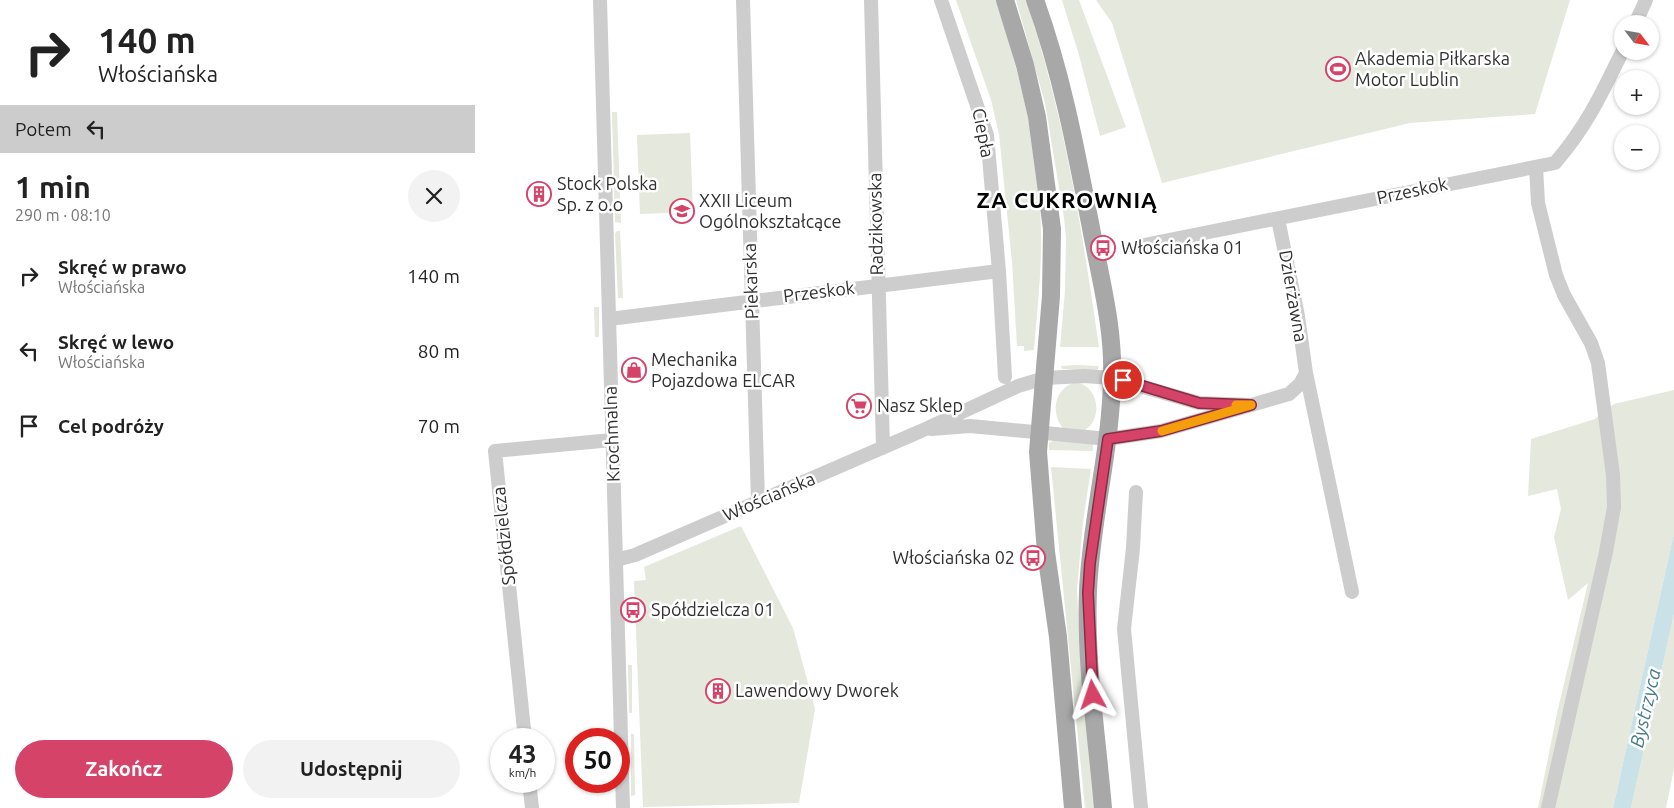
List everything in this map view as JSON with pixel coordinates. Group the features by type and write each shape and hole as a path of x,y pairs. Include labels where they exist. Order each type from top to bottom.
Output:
{"main road":[{"path":"1005,0 1035,108 1047,177 1052,230 1053,272 1039,434 1039,459 1046,552 1058,637 1073,808"},
{"path":"1035,0 1063,89 1077,148 1106,310 1112,378 1108,439 1090,563 1088,593 1090,658 1103,808"}],"street":[{"name":"Krochmalna","path":"599,0 623,808"},
{"name":"Piekarska","path":"743,0 758,501"},
{"name":"Radzikowska","path":"871,0 883,448"},
{"name":"Ciepła","path":"941,0 987,135 999,271"},
{"path":"1639,15 1646,0"},
{"name":"Przeskok","path":"1139,246 1461,180 1555,163 1579,135 1593,113 1618,60"},
{"path":"1536,167 1538,203 1556,275 1564,295 1591,343 1598,363 1613,474 1614,507 1570,717 1548,808"},
{"name":"Dzierżawna","path":"1278,219 1298,316 1305,373 1352,592"},
{"name":"Przeskok","path":"609,318 999,271"},
{"path":"999,271 1005,377"},
{"path":"1108,439 1161,431 1289,394 1300,384 1305,373"},
{"name":"Włościańska","path":"616,560 635,555 883,448 1018,386 1045,378 1084,376 1112,378"},
{"path":"1112,378 1199,403 1251,405"},
{"name":"Włościańska","path":"921,431 938,427 965,426 1108,439"},
{"name":"Spółdzielcza","path":"524,728 495,451 612,440"},
{"path":"1136,492 1133,548 1124,629 1141,808"},
{"path":"530,793 532,808"}],"shaded area":[{"path":"956,0 996,0 1021,85 1033,143 1040,202 1040,276 1034,350 1024,351 1024,346 1017,346 1012,262 999,134 991,100"},
{"path":"1016,0 1026,0 1051,85 1086,259 1099,347 1060,347 1065,291 1066,238 1064,218 1045,103"},
{"path":"1062,0 1079,0 1126,127 1100,136 1079,55"},
{"name":"Akademia Piłkarska Motor Lublin","path":"1096,0 1570,0 1535,114 1410,123 1162,183 1112,23"},
{"path":"612,112 617,112 621,223 615,222"},
{"path":"690,133 693,212 640,214 637,135"},
{"path":"617,231 620,231 623,298 618,298 615,234"},
{"path":"594,307 599,307 599,337 595,337"},
{"path":"1061,366 1099,366 1097,371 1062,369"},
{"path":"1077,382 1090,390 1096,404 1094,418 1091,425 1085,430 1063,428 1056,414 1057,400 1060,394 1064,388"},
{"path":"1674,390 1674,533 1613,808 1538,808 1557,713 1588,583 1568,600 1554,537 1561,509 1557,489 1528,496 1531,439 1595,419 1614,404"},
{"path":"1054,440 1093,444 1093,451 1049,450 1049,443"},
{"path":"1051,467 1091,469 1083,522 1077,588 1079,641 1095,808 1085,808"},
{"path":"741,526 793,628 815,709 799,803 643,807 634,581 646,580 644,567"},
{"path":"1674,614 1674,769 1666,808 1631,808"},
{"path":"628,665 632,665 632,713 629,713"},
{"path":"631,734 634,734 635,795 631,796"}],"water":[{"name":"Bystrzyca","path":"1674,533 1674,614 1631,808 1613,808"}],"slow traffic":[{"path":"1162,431 1251,405 1236,405"}],"place":[{"name":"Akademia Piłkarska Motor Lublin","path":"1338,69"},
{"name":"Stock Polska Sp. z o.o","path":"539,194"},
{"name":"XXII Liceum Ogólnokształcące","path":"682,211"},
{"name":"Włościańska 01","path":"1103,248"},
{"name":"Mechanika Pojazdowa ELCAR","path":"634,370"},
{"name":"Nasz Sklep","path":"859,406"},
{"name":"Włościańska 02","path":"1033,558"},
{"name":"Spółdzielcza 01","path":"633,610"},
{"name":"Lawendowy Dworek","path":"718,691"}],"district":[{"name":"ZA CUKROWNIĄ","path":"1067,200"}],"route":[{"path":"1093,695 1088,593 1090,563 1108,439 1140,436 1251,405 1199,403 1180,399 1123,380"}]}
